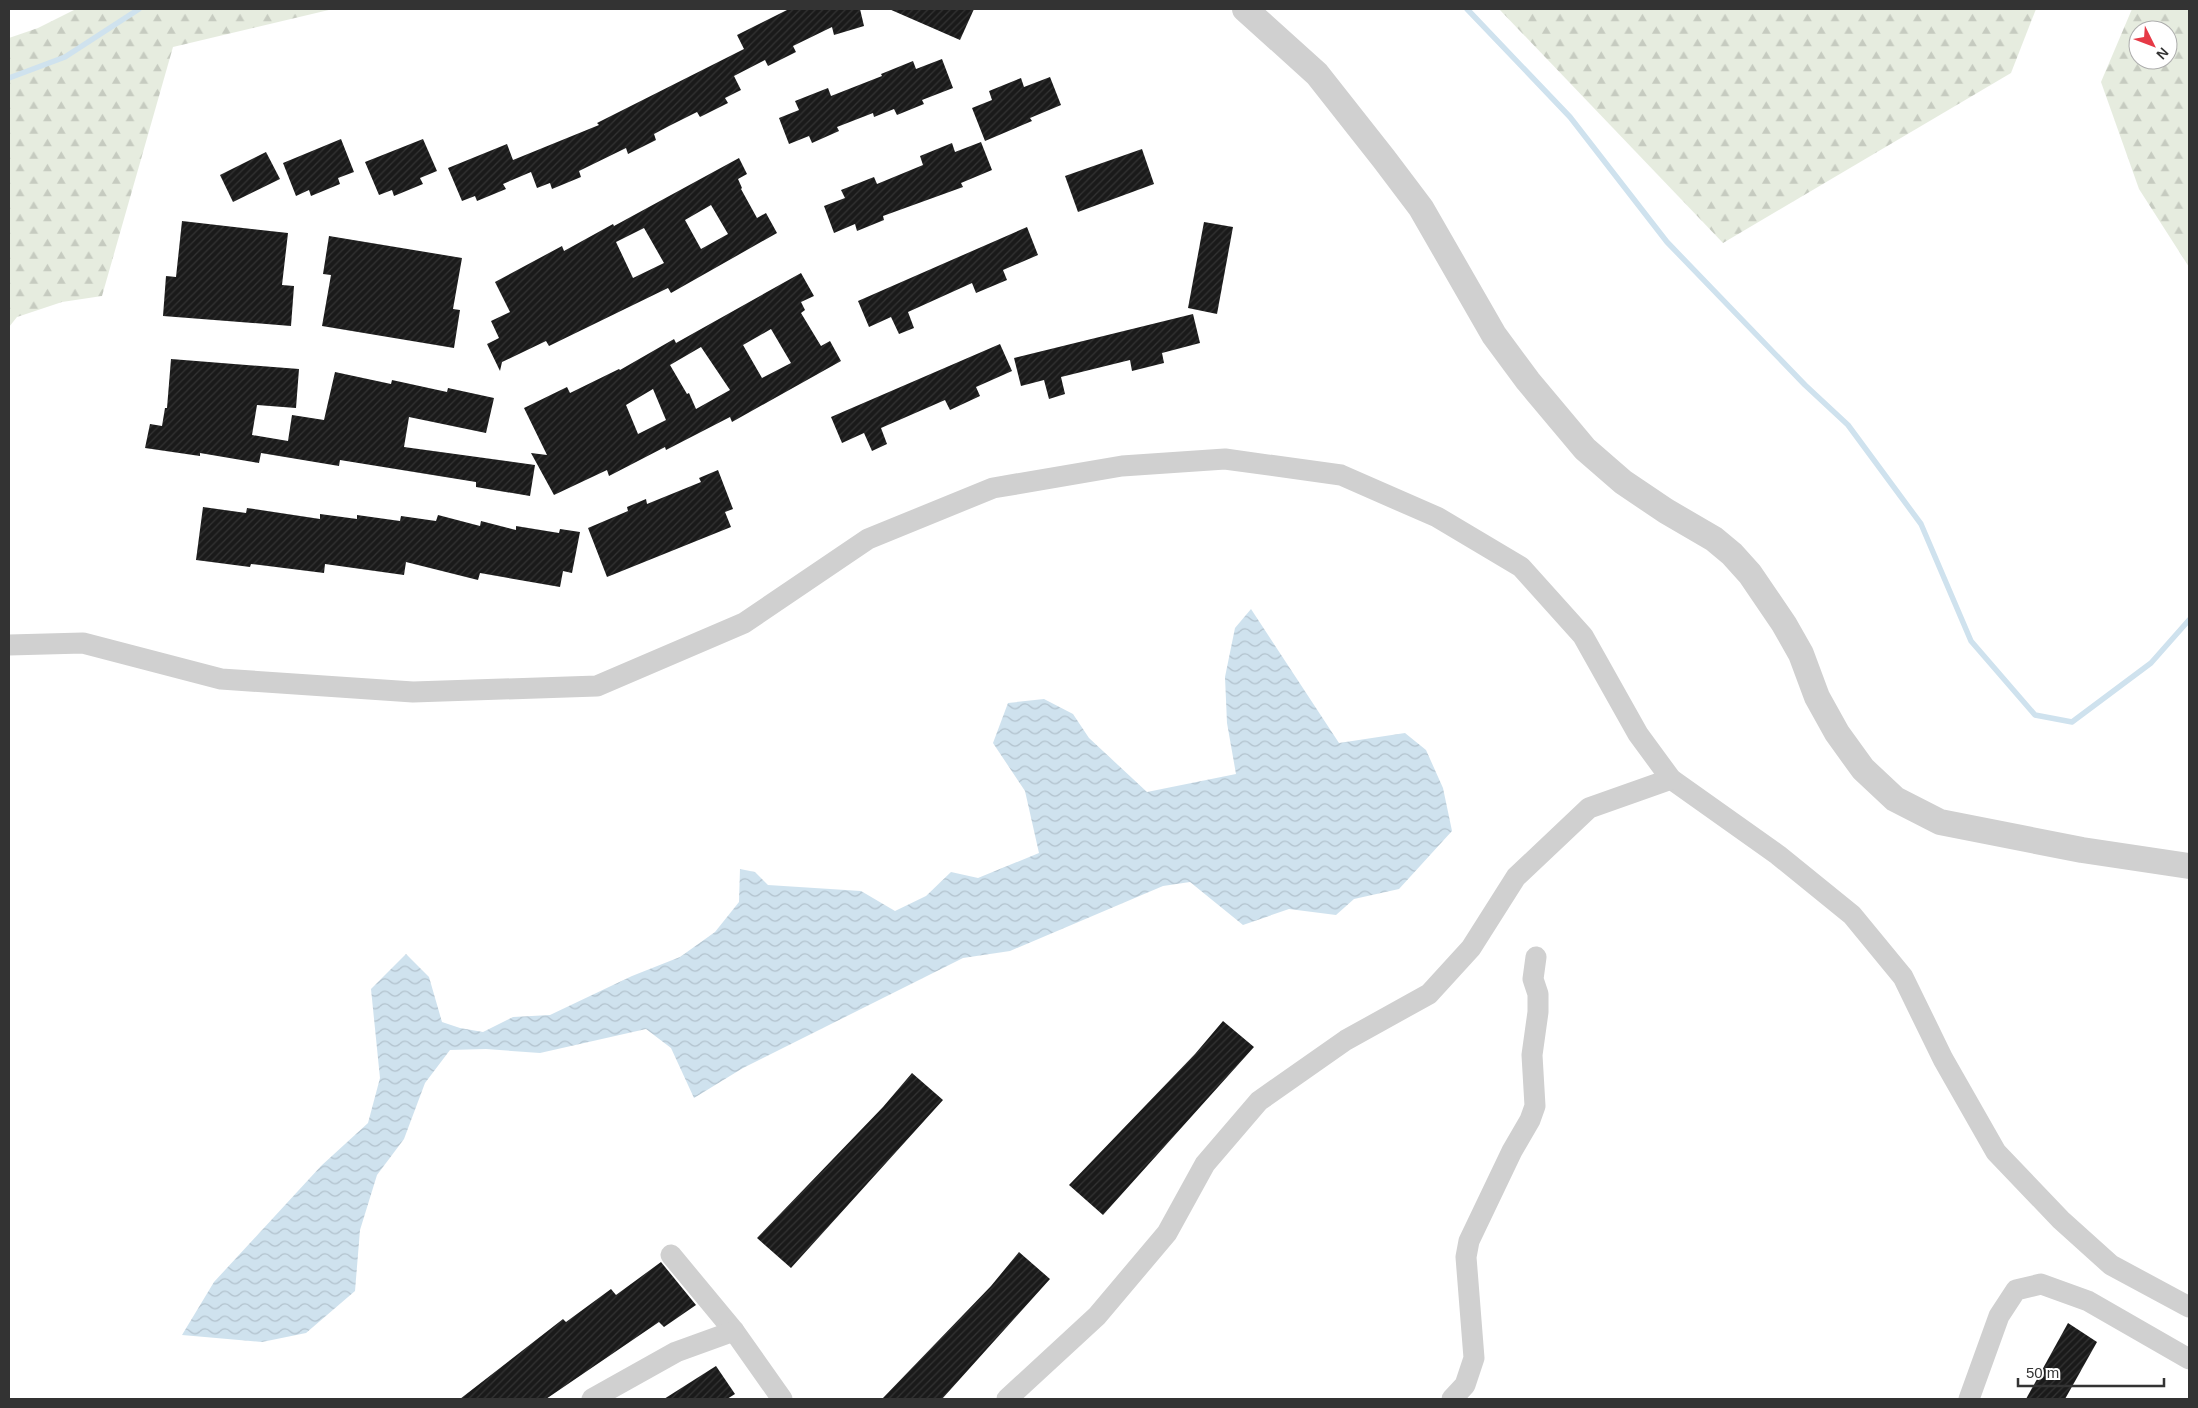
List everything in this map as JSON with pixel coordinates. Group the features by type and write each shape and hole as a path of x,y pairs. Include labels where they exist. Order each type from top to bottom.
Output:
{"street":[{"path":"1245,9 1317,74 1384,159 1421,208 1494,334 1528,381 1585,449 1624,482 1666,511 1714,538 1750,574 1784,624 1801,654 1817,697 1837,733 1863,769 1895,799 1940,822 1965,828 2082,850 2189,866"},
{"path":"9,645 83,644 221,679 403,692 597,686 744,623 868,539 993,488 1122,466 1225,459 1341,475 1437,517 1521,567 1583,636 1638,734 1671,779 1778,855 1852,915 1902,977 1943,1059 1996,1152 2060,1220 2111,1265 2189,1307"},
{"path":"1006,1399 1097,1316 1168,1233 1205,1164 1259,1101 1346,1040 1429,994 1471,948 1516,876 1589,808 1671,779"},
{"path":"1452,1399 1465,1385 1474,1358 1466,1257 1469,1241 1512,1151 1530,1120 1535,1106 1532,1055 1538,1012 1538,994 1533,979 1536,957"},
{"path":"671,1255 734,1331 782,1399"},
{"path":"1969,1399 1999,1316 2016,1290 2041,1284 2088,1301 2189,1359"},
{"path":"592,1399 676,1352 734,1331"}],"green space":[{"path":"76,9 333,9 173,47 102,296 62,302 17,317 9,327 9,38 38,28"},
{"path":"1499,9 2036,9 2011,73 1723,243"},
{"path":"2132,9 2189,9 2189,267 2139,189 2101,82"}],"water":[{"path":"1251,609 1339,743 1405,733 1426,750 1443,788 1452,831 1399,889 1354,899 1336,915 1289,909 1243,925 1190,882 1163,886 1010,951 963,958 743,1068 694,1098 671,1048 646,1029 540,1053 486,1049 450,1050 425,1083 404,1139 377,1175 360,1230 355,1291 306,1333 262,1342 182,1335 214,1282 321,1166 368,1123 380,1078 371,989 406,954 429,977 442,1022 460,1028 483,1032 513,1017 550,1015 632,976 680,957 715,932 739,902 740,869 755,872 768,885 861,891 895,911 926,896 951,872 978,878 1039,853 1025,791 993,743 1008,703 1044,699 1073,714 1089,738 1147,792 1236,774 1227,723 1225,677 1235,628"}],"building":[{"path":"789,9 860,9 864,26 834,35 832,27 793,46 796,52 768,66 765,60 734,76 741,90 725,98 728,103 700,117 697,112 669,126 654,134 656,140 628,154 626,148 579,171 581,177 552,189 550,183 537,188 531,172 503,184 506,189 477,201 475,196 462,201 448,168 507,144 513,160 599,125 597,123 744,49 737,35"},
{"path":"889,9 974,9 960,40"},
{"path":"942,59 953,88 922,100 924,104 897,115 894,109 874,117 873,113 837,127 839,131 812,143 809,136 789,144 779,118 799,110 795,101 828,88 831,96 882,76 881,74 913,61 916,69"},
{"path":"1050,77 1061,105 1030,118 1032,121 985,141 972,108 992,100 989,91 1021,78 1024,87"},
{"path":"341,139 354,172 338,178 340,184 311,196 309,190 296,196 283,163"},
{"path":"423,139 437,171 420,178 423,184 394,196 392,190 379,195 365,162"},
{"path":"981,142 992,170 961,183 963,187 883,216 884,220 857,231 855,224 834,233 824,206 845,198 841,190 874,177 877,184 923,165 920,156 952,143 955,152"},
{"path":"1142,149 1154,184 1078,212 1065,176"},
{"path":"266,152 280,179 233,202 220,175"},
{"path":"739,158 747,174 738,179 741,189 757,218 766,213 777,233 671,293 668,288 549,346 546,341 502,362 500,371 487,344 499,338 491,321 510,312 495,282 562,246 564,251 613,224 614,226","holes":["711,205 728,234 701,249 685,220","644,228 664,263 633,278 616,242"]},
{"path":"182,221 288,233 282,285 294,286 291,326 163,316 166,276 176,277"},
{"path":"1204,222 1233,227 1217,314 1188,308"},
{"path":"1027,227 1038,255 1003,270 1007,280 976,293 972,283 908,312 914,328 899,334 891,317 869,327 858,301"},
{"path":"329,236 462,258 453,309 460,310 454,348 322,326 331,275 323,274"},
{"path":"801,273 814,296 801,302 805,310 801,313 821,346 830,341 841,361 732,422 730,417 666,450 665,447 609,476 607,470 554,495 531,453 547,455 524,408 567,387 570,393 620,370 674,339 676,343","holes":["771,329 791,363 762,378 743,345","701,347 730,390 696,409 689,393 687,394 670,365","653,389 666,420 638,434 626,405"]},
{"path":"1193,314 1200,343 1162,353 1164,363 1132,371 1130,360 1061,377 1065,394 1049,399 1044,380 1021,386 1014,358"},
{"path":"1000,344 1012,371 976,387 980,396 950,410 945,400 881,428 887,444 872,451 864,433 842,443 831,417"},
{"path":"171,359 299,369 296,408 257,405 252,435 288,441 292,415 324,420 335,372 391,384 392,380 447,392 448,388 494,398 486,433 409,417 404,447 535,465 530,496 476,487 476,482 340,460 339,466 261,453 259,463 200,453 200,456 145,448 150,424 162,426 165,408 167,408"},
{"path":"718,470 733,509 725,512 731,527 607,577 588,528 628,511 627,507 646,499 647,504 701,482 699,478"},
{"path":"203,507 246,513 247,508 320,519 320,514 357,519 357,515 400,521 401,516 436,521 438,515 480,526 481,521 516,530 516,526 559,533 560,529 580,532 572,573 563,571 560,587 480,573 478,580 406,562 404,575 325,564 324,573 251,564 250,567 196,560"},
{"path":"1223,1021 1254,1047 1103,1215 1069,1185 1195,1054"},
{"path":"912,1073 943,1100 791,1268 757,1238 883,1107"},
{"path":"1019,1252 1050,1279 942,1399 882,1399 991,1286"},
{"path":"661,1262 696,1305 664,1327 659,1322 546,1399 460,1399 563,1319 566,1322 611,1289 616,1295"},
{"path":"2068,1323 2097,1342 2065,1399 2026,1399"},
{"path":"716,1366 735,1394 727,1399 664,1399"}],"waterway":[{"path":"9,78 65,57 139,9"},
{"path":"1467,9 1570,117 1667,242 1805,385 1848,425 1921,524 1971,641 2035,715 2072,722 2151,663 2189,620"}]}
